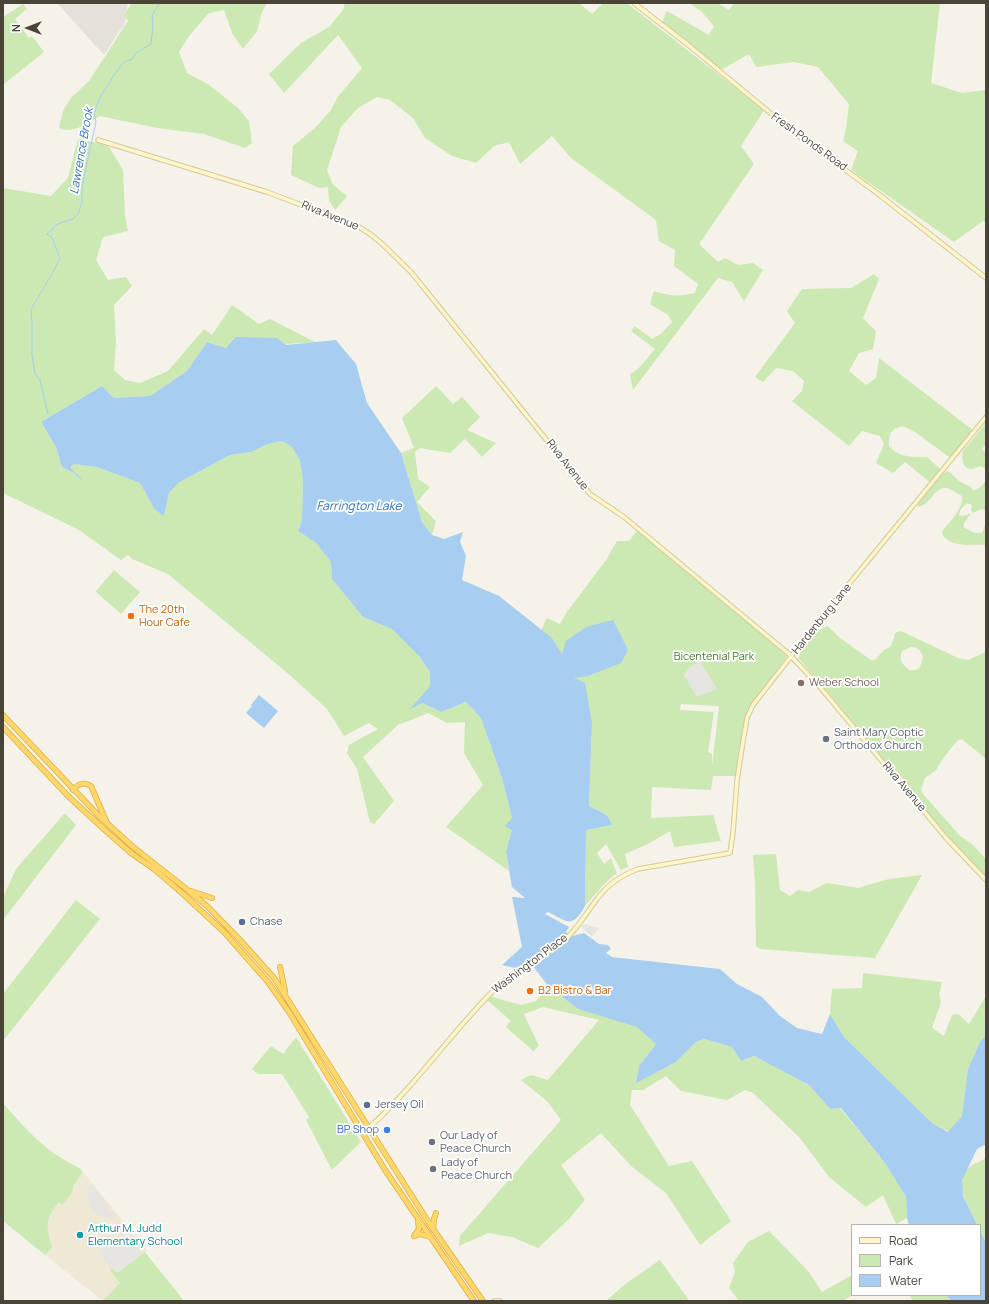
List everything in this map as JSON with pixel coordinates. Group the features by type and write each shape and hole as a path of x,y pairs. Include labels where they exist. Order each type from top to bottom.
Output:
{"highway":[{"path":"3,715 73,790 224,932 269,983 289,1012 385,1170 474,1301"},
{"path":"3,727 69,797 126,849 155,867 189,891 207,906 242,941 274,978 433,1229 483,1300"},
{"path":"73,790 81,783 86,783 91,786 108,824"},
{"path":"189,891 212,898 207,901 207,906"},
{"path":"280,968 287,997"},
{"path":"433,1229 436,1213"},
{"path":"418,1219 419,1228 414,1236 420,1234 430,1237"}],"street":[{"name":"Fresh Ponds Road","path":"634,3 687,44 792,132 877,193 986,278"},
{"name":"Riva Avenue","path":"98,140 264,191 363,229 411,272 590,494 624,517 792,656 819,686 947,839 986,880"},
{"name":"Hardenburg Lane","path":"730,853 737,781 747,718 760,695 821,618 986,417"},
{"name":"Washington Place","path":"363,1134 406,1090 494,991 518,971 553,950 566,939 598,897 615,880 638,869 663,863 730,853"},
{"path":"494,1301 500,1301"}],"shaded area":[{"path":"57,3 128,3 124,26 104,55"},
{"path":"700,661 717,689 697,697 684,675 690,667"},
{"path":"585,924 599,928 592,937 581,927"},
{"path":"83,1172 147,1251 114,1275 120,1283 103,1301 45,1255 51,1248 46,1224 59,1202 62,1204 72,1193 74,1184"},
{"path":"91,1183 94,1187 92,1190 95,1189 105,1201 103,1203 110,1212 114,1212 117,1216 103,1217 98,1215 91,1208 87,1196"},
{"path":"119,1237 128,1240 130,1239 134,1244 132,1246 133,1247 140,1244 142,1246 138,1250 141,1255 117,1273 111,1269 99,1252"}],"green space":[{"path":"132,3 267,3 262,12 257,31 243,49 232,33 224,10 209,13 189,36 179,52 187,73 209,85 238,108 249,121 252,143 245,148 204,134 157,128 100,116 71,130 60,129 59,127 63,111 67,104 72,97 89,81 128,21 124,15"},
{"path":"345,3 579,3 592,14 603,3 627,3 764,110 741,146 754,164 699,244 718,262 725,258 738,265 753,263 763,270 744,301 732,282 718,278 633,390 630,374 638,369 655,349 631,331 635,326 652,339 662,333 672,322 668,315 650,304 654,291 674,295 689,294 695,293 698,284 674,266 675,250 659,241 656,220 571,158 552,136 520,164 509,142 494,146 476,163 452,156 425,138 413,118 390,100 377,97 358,108 341,127 327,170 333,185 347,196 335,210 329,201 328,187 319,188 291,175 293,146 315,128 331,110 337,98 362,68 338,35 284,93 269,74 301,43 329,27 343,10"},
{"path":"689,3 717,3 729,10 734,3 940,3 931,83 962,93 986,90 986,222 983,221 954,242 851,170 858,151 843,141 849,104 818,67 794,62 756,67 749,54 721,70 661,25 667,11 709,35 714,26 701,11"},
{"path":"23,4 27,9 15,19 29,38 32,36 44,52 4,84 3,17"},
{"path":"78,139 108,145 123,170 125,215 128,231 103,237 96,260 108,280 126,277 132,286 114,305 116,341 114,370 125,380 140,383 168,371 204,329 212,335 232,305 259,324 270,319 315,342 226,348 207,342 187,371 150,396 114,398 102,386 41,422 56,447 62,467 72,468 72,464 74,464 97,467 140,483 155,510 164,516 169,493 178,483 230,455 251,452 268,444 282,441 292,447 300,461 303,479 302,520 298,531 316,543 331,562 332,579 363,617 392,629 419,656 430,672 431,686 411,708 423,703 441,712 466,702 481,718 502,778 512,818 512,830 506,851 509,871 446,827 483,785 464,753 465,722 447,723 428,713 398,725 363,757 394,801 374,824 370,822 357,769 347,753 349,745 378,729 369,723 344,736 327,709 291,676 168,574 132,559 128,555 121,560 79,530 3,493 3,188 51,196 68,178"},
{"path":"874,274 879,279 863,318 876,331 873,349 859,353 849,371 866,385 876,378 879,358 974,431 952,459 915,432 903,426 893,430 889,438 889,446 893,450 906,456 927,457 942,471 932,484 905,462 893,473 876,463 884,444 880,436 862,431 849,446 792,401 802,391 804,381 793,371 776,368 763,382 755,377 795,323 787,311 802,289 851,288"},
{"path":"436,386 453,404 462,397 480,417 467,430 496,443 482,457 465,439 450,453 420,448 415,452 418,479 430,487 417,502 436,521 432,535 422,522 401,453 414,448 402,418"},
{"path":"986,423 986,444 982,449 986,454 986,469 980,466 970,469 967,468 963,462 963,451"},
{"path":"947,471 960,482 973,490 982,486 986,481 986,511 981,509 973,513 971,510 972,505 967,503 961,509 959,515 967,515 970,513 963,527 975,533 982,533 986,523 986,545 958,544 953,543 944,537 942,532 958,510 962,501 962,496 951,489 943,488 939,490 927,503 918,507 918,504 940,476"},
{"name":"Bicentenial Park","path":"637,531 692,572 787,656 747,713 737,776 713,776 711,790 652,787 651,818 713,815 721,841 674,847 670,831 648,844 625,854 628,867 621,870 606,844 597,853 604,864 611,858 617,873 604,884 585,906 586,830 612,825 607,815 589,806 592,723 562,655 552,638 541,630 547,618 560,624 567,612 606,560 617,541 629,541","holes":["681,704 719,706 712,766 712,754 708,752 714,712 680,710"]},
{"path":"114,570 140,592 121,614 96,592"},
{"path":"828,626 840,638 871,660 877,658 889,647 895,633 901,631 958,658 968,660 986,652 986,759 963,740 958,740 944,757 936,770 925,778 921,789 923,794 960,836 972,844 986,859 986,877 943,833 898,773 886,763 799,659 802,649 809,639 819,630","holes":["911,647 919,650 923,657 920,667 916,670 909,670 901,660 902,651"]},
{"path":"65,813 76,825 3,920 3,897 16,869"},
{"path":"776,854 780,890 790,896 798,890 809,892 827,883 858,888 889,879 922,875 875,958 760,949 756,946 753,855"},
{"path":"76,900 100,919 3,1041 3,994"},
{"path":"863,973 942,982 939,994 941,1002 932,1028 944,1036 952,1015 958,1014 969,1024 986,996 986,1035 980,1042 968,1069 962,1116 949,1132 932,1123 844,1037 830,1014 832,989 862,988"},
{"path":"548,986 578,1009 637,1026 656,1044 639,1066 636,1082 676,1062 696,1042 704,1039 732,1047 741,1061 754,1056 809,1085 830,1109 840,1108 885,1163 906,1197 907,1218 896,1224 883,1195 866,1207 829,1177 800,1138 753,1093 745,1090 727,1100 681,1091 666,1076 643,1090 632,1090 630,1105 669,1166 692,1161 731,1221 700,1245 666,1193 631,1166 601,1133 561,1165 585,1200 568,1220 538,1248 512,1237 488,1233 459,1246 460,1236 561,1120 547,1101 521,1080 531,1075 548,1080 599,1020 543,1007 524,1014 539,1046 533,1051 506,1027 511,1021 486,999 489,996 521,1005 536,1001"},
{"path":"296,1037 361,1142 332,1170 306,1120 309,1117 282,1074 258,1074 252,1069 271,1046 283,1054"},
{"path":"3,1103 37,1140 56,1155 78,1167 83,1172 74,1184 72,1193 62,1205 59,1202 50,1214 48,1219 48,1229 52,1248 45,1255 3,1221"},
{"path":"986,1158 986,1243 981,1232 981,1224 976,1224 964,1198 962,1190 963,1176 967,1169"},
{"path":"769,1231 808,1271 822,1292 851,1276 851,1296 843,1301 739,1301 729,1288 735,1272 733,1263 748,1242"},
{"path":"145,1252 184,1301 103,1301 120,1283 110,1270 113,1268 117,1273"},
{"path":"660,1260 688,1299 686,1301 606,1301 624,1285"},
{"path":"910,1296 948,1296 951,1301 913,1301"}],"water":[{"name":"Farrington Lake","path":"236,337 277,338 286,345 336,340 356,364 367,403 401,453 422,522 432,535 444,539 463,532 460,542 466,556 462,580 499,596 552,638 562,654 566,641 586,627 613,620 628,650 621,663 588,676 574,678 585,683 592,723 589,806 607,815 612,825 586,830 585,906 577,918 573,921 565,921 548,912 545,914 569,927 566,932 573,936 584,933 599,944 608,945 611,949 606,953 612,957 720,969 737,984 762,997 780,1016 797,1028 822,1034 830,1014 844,1037 932,1123 948,1132 962,1116 968,1069 980,1042 986,1035 986,1144 977,1149 962,1180 963,1196 977,1224 909,1224 906,1197 885,1163 841,1108 830,1109 809,1085 754,1056 741,1061 732,1047 704,1039 696,1042 676,1062 636,1083 639,1066 656,1044 637,1027 578,1009 548,986 529,961 515,968 502,965 522,947 512,897 525,898 512,887 506,851 512,830 505,826 512,818 502,778 481,718 466,702 441,712 423,703 410,709 430,686 430,672 419,656 392,629 363,617 332,579 331,562 316,543 298,531 302,520 303,479 300,461 292,447 282,441 268,444 251,452 230,455 178,483 169,493 164,516 155,510 140,483 97,467 73,464 71,467 75,473 62,467 56,447 41,422 102,386 114,398 150,396 187,371 207,342 226,348"},
{"path":"259,695 278,711 264,728 246,713"},
{"path":"981,1232 986,1243 986,1301 951,1301 948,1296 981,1296"}],"waterway":[{"name":"Lawrence Brook","path":"48,414 40,380 35,374 32,356 31,309 60,258 52,238 47,234 57,224 73,219 78,214 82,202 82,186 96,122 94,113 100,97 124,62 132,59 136,53 151,44 153,25 152,15 160,3"},
{"path":"75,473 81,479"}],"place":[{"name":"The 20th Hour Cafe","path":"131,616"},
{"name":"Weber School","path":"801,683"},
{"name":"Saint Mary Coptic Orthodox Church","path":"826,739"},
{"name":"Chase","path":"242,922"},
{"name":"B2 Bistro & Bar","path":"530,991"},
{"name":"Jersey Oil","path":"367,1105"},
{"name":"BP Shop","path":"387,1130"},
{"name":"Our Lady of Peace Church","path":"432,1142"},
{"name":"Lady of Peace Church","path":"433,1169"},
{"name":"Arthur M. Judd Elementary School","path":"80,1235"}]}
